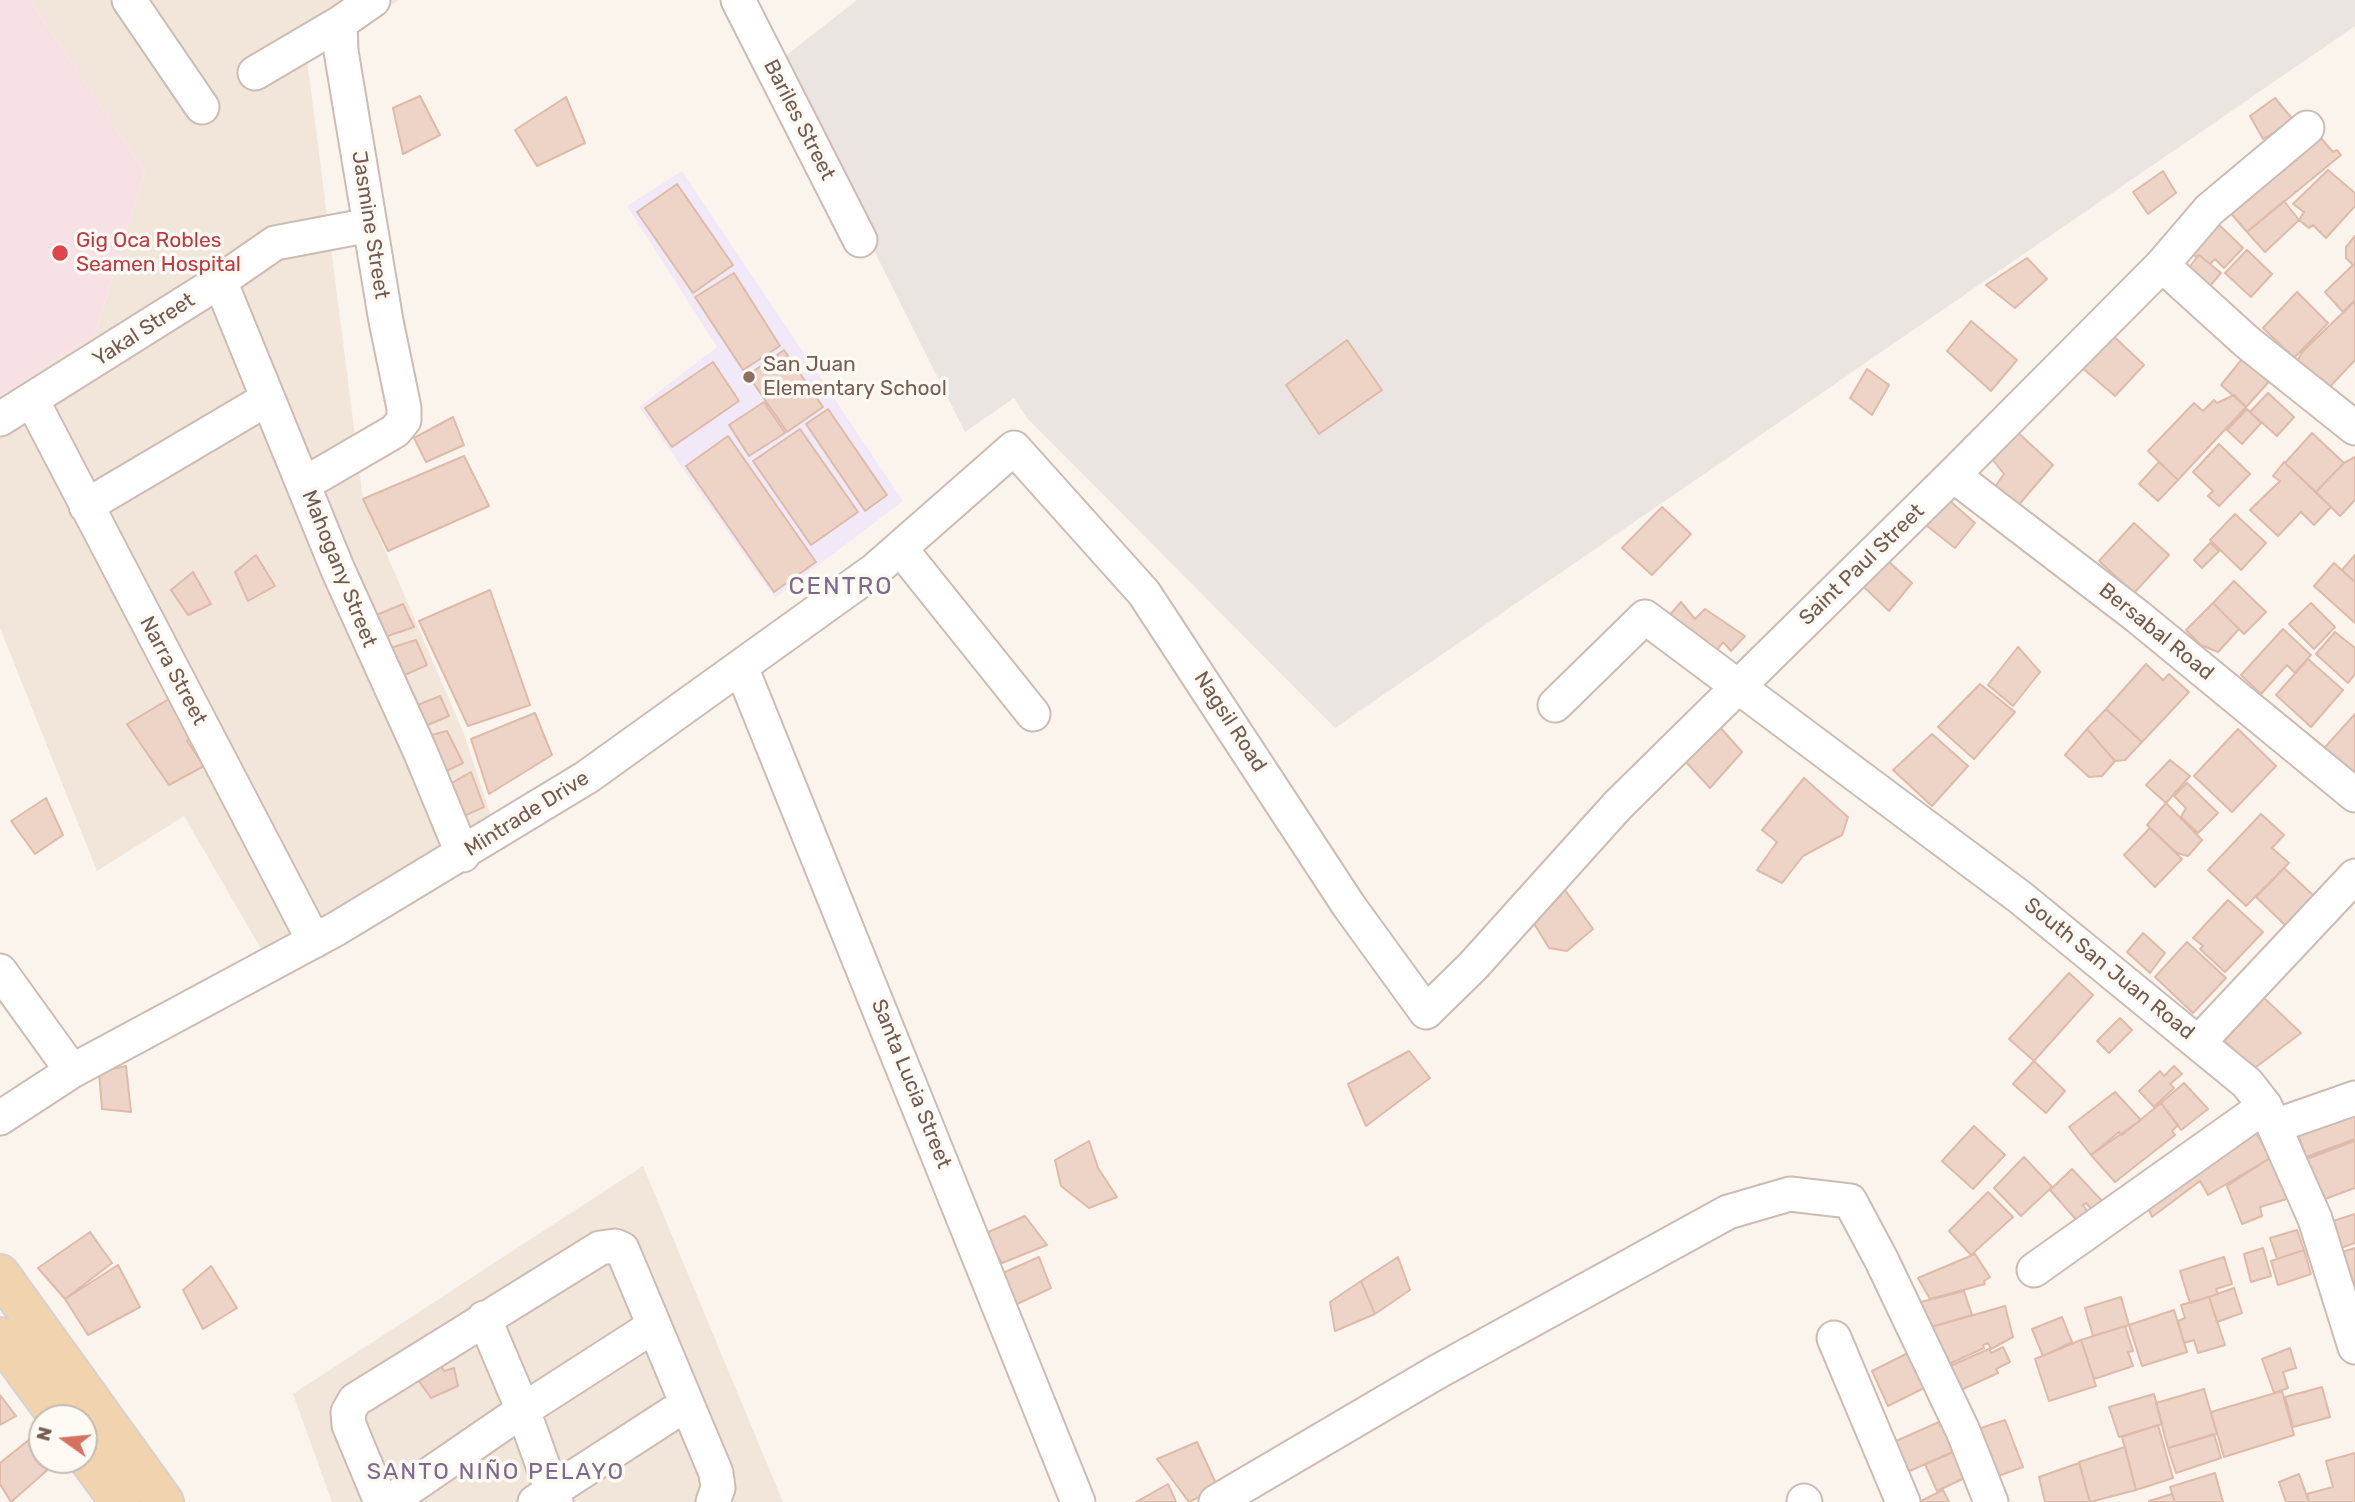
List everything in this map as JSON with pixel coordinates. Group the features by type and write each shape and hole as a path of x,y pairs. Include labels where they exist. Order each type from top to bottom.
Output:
{"main road":[{"path":"0,1274 164,1502"},
{"path":"0,1337 49,1404"},
{"path":"98,1472 120,1502"}],"street":[{"path":"129,0 202,107"},
{"path":"255,73 340,23 373,0"},
{"name":"Bariles Street","path":"738,0 860,240"},
{"name":"Jasmine Street","path":"304,484 401,426 404,408 341,51 340,23"},
{"name":"Saint Paul Street","path":"1426,1012 1473,966 1618,805 2162,265 2209,210 2307,128"},
{"name":"Yakal Street","path":"0,419 33,402 275,243 370,225"},
{"path":"2162,265 2247,342 2355,428"},
{"name":"Mahogany Street","path":"220,281 338,570 420,751 463,855"},
{"path":"86,506 267,399"},
{"name":"Narra Street","path":"33,402 314,941"},
{"name":"Mintrade Drive","path":"0,1118 72,1071 314,941 463,855 587,777 875,570 1014,448"},
{"name":"Nagsil Road","path":"1014,448 1144,593 1349,906 1426,1012"},
{"name":"Bersabal Road","path":"1953,475 2137,616 2355,795"},
{"path":"900,548 1033,714"},
{"name":"South San Juan Road","path":"1555,705 1645,617 1906,809 2199,1042 2247,1083 2270,1116 2315,1219 2355,1347"},
{"name":"Santa Lucia Street","path":"741,667 953,1186 1078,1502"},
{"path":"2199,1042 2355,876"},
{"path":"0,971 72,1071"},
{"path":"2034,1270 2270,1116 2355,1098"},
{"path":"1216,1502 1447,1367 1728,1212 1790,1194 1850,1201 1882,1261 1963,1431 1992,1502"},
{"path":"381,1502 354,1443 348,1412 355,1400 600,1248 615,1246 622,1249 652,1327 716,1473 718,1488 713,1502"},
{"path":"484,1318 523,1410 548,1499 685,1405"},
{"path":"389,1502 523,1410 652,1327"},
{"path":"1834,1338 1903,1502"}],"shaded area":[{"name":"Gig Oca Robles Seamen Hospital","path":"0,0 30,0 145,172 95,334 0,396"},
{"path":"30,0 399,0 307,59 363,499 464,734 492,819 264,954 184,816 97,871 0,628 0,396 95,334 145,172"},
{"path":"857,0 2355,0 2355,26 1335,728 1027,418 1014,398 965,432 779,61"},
{"name":"San Juan Elementary School","path":"682,171 903,501 775,598 639,407 717,347 627,206"},
{"path":"643,1166 783,1502 332,1502 293,1394"}],"building":[{"path":"420,96 440,135 403,154 393,108"},
{"path":"566,97 585,143 537,166 515,130"},
{"path":"2275,98 2294,121 2263,139 2250,116"},
{"path":"2313,129 2333,152 2337,150 2341,155 2247,232 2222,203"},
{"path":"2328,170 2355,193 2355,206 2326,238 2313,225 2309,228 2299,220 2304,212 2293,204"},
{"path":"2163,171 2176,193 2148,214 2133,192"},
{"path":"677,184 733,265 693,293 637,212"},
{"path":"2284,201 2299,220 2265,252 2247,232"},
{"path":"2214,220 2243,248 2224,268 2215,259 2210,264 2199,255 2196,257 2184,246"},
{"path":"2355,236 2355,300 2343,312 2325,292 2353,265 2346,258 2346,247"},
{"path":"2247,250 2272,274 2251,297 2225,273"},
{"path":"2199,255 2221,273 2204,293 2183,275"},
{"path":"2027,258 2047,279 2015,308 1986,285"},
{"path":"734,273 780,346 743,370 695,297"},
{"path":"2297,292 2328,323 2294,358 2263,328"},
{"path":"2355,301 2355,360 2325,392 2293,368 2303,351"},
{"path":"1971,321 2017,360 1991,391 1947,351"},
{"path":"2108,331 2144,365 2115,396 2080,366"},
{"path":"1347,340 1382,390 1319,434 1286,385"},
{"path":"784,350 823,407 787,432 748,375"},
{"path":"2247,353 2274,376 2246,407 2221,385"},
{"path":"713,362 739,401 672,447 645,408"},
{"path":"1867,369 1889,385 1872,415 1850,398"},
{"path":"2268,393 2294,417 2277,436 2250,412"},
{"path":"2234,395 2246,407 2178,480 2148,451 2194,403 2203,411 2214,400 2217,403"},
{"path":"764,402 785,433 749,456 729,425"},
{"path":"828,409 887,495 865,511 806,424"},
{"path":"2247,409 2261,423 2242,444 2227,430"},
{"path":"453,417 464,445 426,462 414,438"},
{"path":"800,429 858,512 811,545 753,461"},
{"path":"2015,430 2053,465 2016,508 1994,488 2004,474 1993,460"},
{"path":"2312,433 2344,463 2316,492 2285,463"},
{"path":"728,436 816,562 774,592 686,466"},
{"path":"2219,444 2250,474 2219,506 2208,496 2213,491 2193,472"},
{"path":"464,456 489,506 388,551 363,499"},
{"path":"2355,457 2355,500 2340,516 2316,492 2344,463"},
{"path":"2159,462 2178,480 2158,501 2139,484"},
{"path":"2284,462 2331,507 2314,525 2301,512 2278,536 2250,510 2280,481 2273,476"},
{"path":"1942,494 1975,523 1955,548 1922,522"},
{"path":"1662,507 1691,534 1652,575 1622,548"},
{"path":"2235,514 2266,543 2241,570 2210,540"},
{"path":"2134,523 2169,555 2134,593 2099,561"},
{"path":"2210,543 2219,551 2202,568 2194,560"},
{"path":"256,555 275,586 248,601 235,572"},
{"path":"2355,555 2355,582 2342,570"},
{"path":"1887,560 1912,583 1889,611 1864,587"},
{"path":"2334,563 2355,582 2355,623 2314,586"},
{"path":"193,572 211,604 188,615 171,590"},
{"path":"2234,581 2266,612 2244,634 2213,603"},
{"path":"490,590 530,705 468,726 419,621"},
{"path":"1681,602 1695,619 1705,609 1745,636 1731,651 1723,642 1710,660 1666,619"},
{"path":"2213,603 2239,629 2218,652 2201,645 2186,630"},
{"path":"2311,603 2335,627 2314,649 2289,624"},
{"path":"403,604 414,627 382,638 374,616"},
{"path":"2283,629 2311,655 2295,673 2287,665 2261,694 2241,675"},
{"path":"2335,632 2355,648 2355,674 2348,683 2316,654"},
{"path":"416,640 427,665 398,678 384,650"},
{"path":"2018,647 2040,672 2013,706 1988,685"},
{"path":"2308,659 2343,690 2311,727 2276,695"},
{"path":"2146,664 2163,680 2169,674 2189,692 2142,742 2106,709"},
{"path":"1980,684 2015,712 1974,759 1938,727"},
{"path":"174,696 195,734 187,741 204,766 169,785 127,724"},
{"path":"440,696 449,716 418,729 408,709"},
{"path":"2106,709 2142,742 2125,760 2115,761 2087,729"},
{"path":"535,713 552,755 489,794 471,739"},
{"path":"2355,714 2355,783 2318,755"},
{"path":"1719,726 1742,752 1710,788 1685,761"},
{"path":"2087,729 2115,761 2102,776 2089,777 2065,755"},
{"path":"2238,729 2276,766 2232,812 2194,776"},
{"path":"447,731 463,763 440,774 420,738"},
{"path":"1932,734 1968,766 1932,806 1893,770"},
{"path":"2170,760 2190,776 2166,803 2146,785"},
{"path":"471,772 484,807 455,820 443,788"},
{"path":"1804,778 1848,817 1842,835 1803,856 1782,883 1757,870 1777,842 1762,830"},
{"path":"2187,783 2218,813 2198,833 2181,817 2186,808 2174,796"},
{"path":"46,798 63,835 35,854 11,821"},
{"path":"2166,803 2202,840 2188,856 2177,853 2147,825"},
{"path":"2261,814 2284,835 2272,848 2289,863 2246,906 2208,870"},
{"path":"2150,828 2182,859 2155,887 2124,855"},
{"path":"2284,868 2314,896 2286,926 2256,897"},
{"path":"1565,890 1593,929 1567,951 1549,948 1530,917"},
{"path":"2228,900 2263,932 2225,972 2200,949 2203,946 2193,938"},
{"path":"2143,933 2165,953 2150,973 2127,952"},
{"path":"2187,942 2226,978 2193,1013 2155,977"},
{"path":"2069,973 2093,995 2034,1061 2009,1039"},
{"path":"2263,997 2301,1033 2252,1070 2220,1036"},
{"path":"2120,1018 2132,1030 2109,1053 2097,1041"},
{"path":"1409,1051 1430,1078 1366,1126 1348,1084"},
{"path":"2034,1061 2065,1091 2046,1113 2013,1084"},
{"path":"126,1066 131,1112 102,1109 99,1072"},
{"path":"2174,1066 2182,1074 2170,1084 2174,1088 2154,1107 2139,1091 2160,1071 2164,1076"},
{"path":"2184,1083 2208,1109 2181,1130 2161,1103"},
{"path":"2115,1092 2141,1120 2091,1155 2069,1127"},
{"path":"2161,1103 2178,1125 2172,1131 2175,1135 2115,1182 2091,1155 2119,1132 2122,1135"},
{"path":"2355,1106 2355,1139 2306,1157 2296,1128"},
{"path":"1974,1126 2005,1155 1973,1189 1942,1161"},
{"path":"2255,1131 2270,1158 2208,1195 2200,1181 2152,1217 2144,1198"},
{"path":"1089,1141 1098,1168 1117,1197 1089,1208 1061,1186 1055,1160"},
{"path":"2355,1141 2355,1188 2325,1199 2323,1193 2317,1195 2304,1160"},
{"path":"2024,1157 2052,1187 2021,1216 1994,1188"},
{"path":"2270,1158 2290,1198 2260,1207 2262,1216 2242,1224 2227,1186"},
{"path":"2072,1169 2103,1202 2093,1211 2086,1203 2083,1205 2089,1214 2079,1223 2050,1190"},
{"path":"1988,1192 2013,1217 1971,1255 1949,1231"},
{"path":"2355,1214 2355,1243 2338,1249 2330,1222"},
{"path":"1025,1216 1047,1245 1002,1263 984,1234"},
{"path":"2297,1230 2304,1250 2277,1259 2270,1238"},
{"path":"90,1232 112,1263 65,1299 38,1268"},
{"path":"2263,1248 2271,1276 2251,1282 2244,1254"},
{"path":"2355,1248 2355,1304 2339,1253"},
{"path":"2304,1250 2311,1274 2278,1285 2271,1261"},
{"path":"1975,1254 1990,1277 1984,1281 1985,1284 1930,1299 1918,1278"},
{"path":"1039,1257 1051,1288 1015,1305 996,1276"},
{"path":"1398,1257 1410,1290 1375,1314 1361,1281"},
{"path":"2224,1257 2232,1284 2216,1289 2218,1294 2190,1303 2180,1271"},
{"path":"118,1265 140,1307 88,1335 65,1299"},
{"path":"211,1266 237,1308 203,1329 183,1290"},
{"path":"1361,1281 1375,1314 1335,1331 1330,1302"},
{"path":"2234,1288 2242,1313 2217,1322 2209,1297"},
{"path":"1964,1291 1972,1315 1921,1330 1909,1305"},
{"path":"2121,1297 2129,1325 2093,1336 2085,1308"},
{"path":"2209,1297 2225,1345 2198,1353 2194,1340 2184,1343 2178,1321 2185,1318 2181,1305"},
{"path":"2005,1306 2013,1337 1991,1349 1988,1343 1983,1345 1984,1348 1938,1369 1921,1330"},
{"path":"2174,1310 2187,1352 2142,1366 2129,1325"},
{"path":"2062,1317 2072,1342 2043,1356 2032,1329"},
{"path":"2125,1326 2133,1351 2128,1352 2133,1366 2094,1379 2081,1340"},
{"path":"2081,1340 2096,1386 2049,1401 2035,1359"},
{"path":"2003,1347 2010,1362 1996,1369 1998,1373 1952,1394 1941,1370 1989,1349 1991,1353"},
{"path":"1918,1348 1934,1383 1888,1406 1872,1371"},
{"path":"2290,1348 2296,1368 2283,1372 2288,1388 2274,1393 2262,1359"},
{"path":"432,1354 444,1371 454,1368 458,1386 431,1398 411,1370"},
{"path":"2322,1387 2330,1417 2293,1427 2285,1397"},
{"path":"2204,1389 2217,1434 2168,1448 2156,1403"},
{"path":"2282,1391 2294,1435 2224,1457 2211,1412"},
{"path":"2154,1394 2162,1424 2119,1437 2109,1407"},
{"path":"0,1395 16,1416 0,1425"},
{"path":"2005,1420 2023,1467 1985,1481 1966,1433"},
{"path":"1939,1422 1940,1426 1952,1422 1963,1448 1900,1475 1887,1445"},
{"path":"2158,1425 2173,1478 2136,1490 2122,1437"},
{"path":"2214,1434 2221,1458 2176,1473 2168,1448"},
{"path":"28,1441 28,1474 43,1474 11,1502 0,1484 0,1463"},
{"path":"1197,1442 1218,1488 1189,1502 1157,1459"},
{"path":"2125,1447 2136,1490 2090,1502 2079,1462"},
{"path":"1962,1448 1973,1474 1937,1491 1925,1464"},
{"path":"2355,1453 2355,1502 2309,1502 2307,1494 2333,1487 2326,1461"},
{"path":"2079,1463 2090,1502 2045,1502 2039,1477"},
{"path":"2215,1473 2223,1502 2175,1502 2170,1487"},
{"path":"2299,1474 2309,1502 2286,1502 2279,1482"},
{"path":"1168,1484 1176,1502 1136,1502"},
{"path":"1943,1490 1949,1502 1919,1502"},
{"path":"2172,1494 2175,1502 2149,1502 2149,1501"}],"place":[{"name":"Gig Oca Robles Seamen Hospital","path":"60,253"},
{"name":"San Juan Elementary School","path":"749,377"}],"district":[{"name":"CENTRO","path":"841,587"},
{"name":"SANTO NIÑO PELAYO","path":"496,1472"}]}
